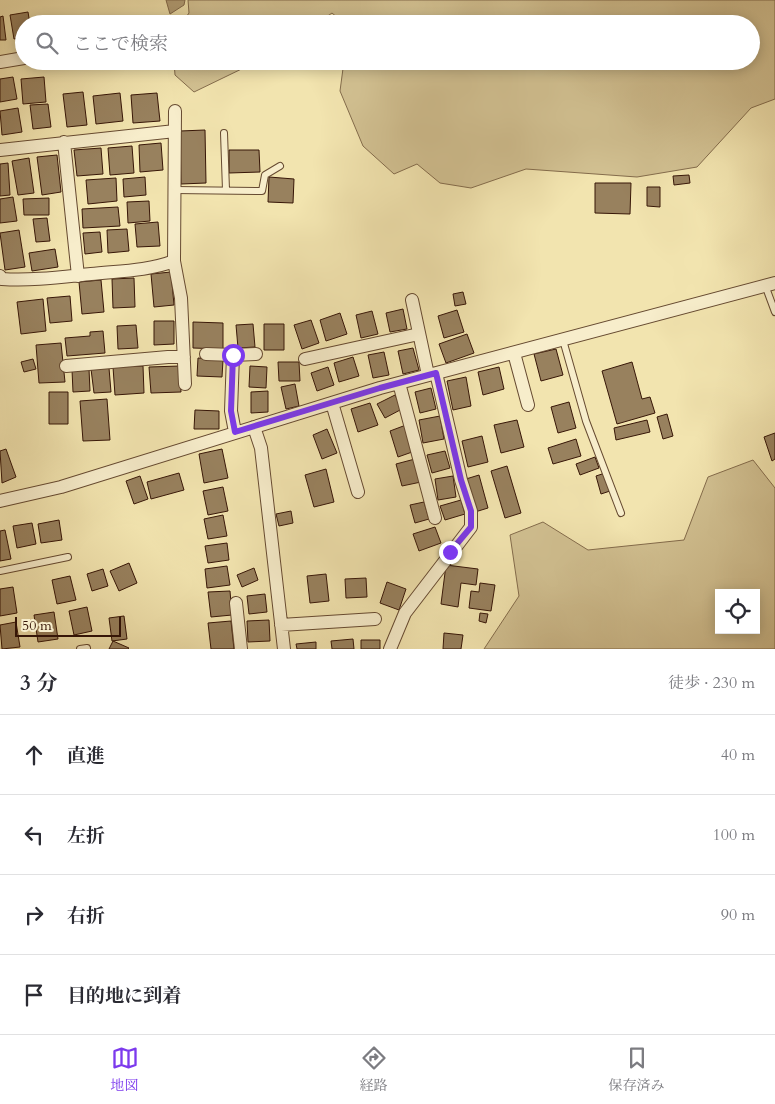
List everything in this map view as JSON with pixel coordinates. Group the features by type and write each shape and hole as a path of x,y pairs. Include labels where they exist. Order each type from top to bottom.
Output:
{"street":[{"path":"0,62 15,60"},
{"path":"175,111 174,261 181,298 185,384"},
{"path":"0,150 175,131"},
{"path":"64,142 78,276"},
{"path":"0,276 2,279 14,280 78,276 155,268 174,261"},
{"path":"0,501 61,487 399,383 770,284"},
{"path":"390,649 405,613 471,527 471,511 419,334 412,300"},
{"path":"305,359 419,334"},
{"path":"514,353 528,406"},
{"path":"206,354 256,354"},
{"path":"233,355 231,411 235,432"},
{"path":"66,366 168,356 184,358"},
{"path":"399,383 423,449 422,491 435,518"},
{"path":"332,403 358,492"},
{"path":"254,427 261,448 284,649"},
{"path":"236,603 241,649"},
{"path":"281,625 375,619"}],"lane":[{"path":"224,133 226,190"},
{"path":"175,190 262,191 265,175 280,166"},
{"path":"770,284 775,312"},
{"path":"563,340 586,421 622,513"},
{"path":"0,570 68,557"}],"shaded area":[{"path":"166,0 185,0 184,5 170,14"},
{"path":"188,0 775,0 775,99 751,108 697,167 637,177 526,169 471,188 440,183 417,164 394,174 363,146 340,91 343,70 760,70 760,15 334,15 332,13 329,15 188,15"},
{"path":"175,70 239,70 194,92 175,75"},
{"path":"753,460 775,488 775,649 484,649 519,596 510,535 543,522 588,550 684,540 708,477"}],"building":[{"path":"28,12 28,15 15,15 14,39 10,15"},
{"path":"3,16 6,40 0,40 0,17"},
{"path":"13,77 17,99 0,102 0,79"},
{"path":"44,77 46,102 23,104 21,79"},
{"path":"83,92 87,125 67,127 63,94"},
{"path":"120,93 123,121 96,124 93,96"},
{"path":"157,93 160,121 133,123 131,95"},
{"path":"48,104 51,127 33,129 30,105"},
{"path":"18,108 22,132 2,135 0,111"},
{"path":"205,130 206,183 181,184 180,131"},
{"path":"161,143 163,170 140,172 139,145"},
{"path":"132,146 134,173 110,175 108,148"},
{"path":"101,148 103,174 77,176 74,150"},
{"path":"229,150 259,150 260,172 229,173"},
{"path":"57,155 61,192 42,195 37,157"},
{"path":"29,158 34,193 18,195 12,161"},
{"path":"8,163 10,195 0,196 0,164"},
{"path":"689,175 690,183 674,185 673,176"},
{"path":"145,177 146,195 124,197 123,179"},
{"path":"269,177 294,179 293,203 268,202"},
{"path":"116,178 117,201 88,204 86,180"},
{"path":"595,183 631,183 630,214 595,213"},
{"path":"647,187 660,187 660,207 647,206"},
{"path":"13,197 17,221 0,223 0,199"},
{"path":"49,198 49,215 24,215 23,199"},
{"path":"149,201 150,221 128,223 127,202"},
{"path":"118,207 120,226 83,228 82,209"},
{"path":"47,218 50,241 36,242 33,219"},
{"path":"158,222 160,246 137,247 135,224"},
{"path":"127,229 129,251 108,253 107,230"},
{"path":"19,230 25,267 5,270 0,233"},
{"path":"100,232 102,252 85,254 83,233"},
{"path":"55,249 58,267 32,271 29,253"},
{"path":"171,272 174,305 154,307 151,274"},
{"path":"134,278 135,307 113,308 112,279"},
{"path":"101,280 104,312 82,314 79,282"},
{"path":"463,292 466,304 455,306 453,294"},
{"path":"70,296 72,321 50,323 47,298"},
{"path":"43,299 46,331 21,334 17,302"},
{"path":"403,309 407,329 390,332 386,313"},
{"path":"457,310 464,332 444,338 438,316"},
{"path":"372,311 378,334 361,338 356,315"},
{"path":"340,313 347,334 326,341 320,320"},
{"path":"311,320 319,343 302,349 294,325"},
{"path":"154,321 174,321 174,344 154,345"},
{"path":"193,322 223,323 223,349 193,348"},
{"path":"253,324 255,347 238,348 236,325"},
{"path":"264,324 284,324 284,350 264,350"},
{"path":"136,325 138,348 118,349 117,326"},
{"path":"103,331 105,353 67,356 65,338 90,336 90,332"},
{"path":"467,334 474,353 446,363 439,344"},
{"path":"61,343 65,382 39,383 36,345"},
{"path":"413,348 419,370 403,374 398,351"},
{"path":"556,349 563,375 541,381 534,354"},
{"path":"384,352 389,375 373,378 368,355"},
{"path":"353,357 359,376 339,382 334,363"},
{"path":"198,358 223,360 222,377 197,376"},
{"path":"33,359 36,369 24,372 21,362"},
{"path":"278,362 299,362 300,381 279,381"},
{"path":"632,362 642,399 650,397 655,413 617,424 602,371"},
{"path":"143,366 144,393 115,395 113,367"},
{"path":"180,366 181,392 151,393 149,367"},
{"path":"250,366 267,367 266,388 249,387"},
{"path":"328,367 334,385 317,391 311,373"},
{"path":"499,367 504,389 483,395 478,372"},
{"path":"109,368 111,392 94,393 91,369"},
{"path":"89,369 90,391 73,392 72,370"},
{"path":"466,377 471,406 453,410 447,381"},
{"path":"295,384 299,406 286,409 281,387"},
{"path":"431,388 436,409 420,413 415,392"},
{"path":"268,391 268,412 251,413 251,392"},
{"path":"49,392 68,392 68,424 49,424"},
{"path":"395,395 402,409 385,418 377,404"},
{"path":"107,399 110,440 83,441 80,401"},
{"path":"569,402 576,428 558,433 551,407"},
{"path":"370,403 378,425 358,432 351,409"},
{"path":"195,410 219,411 219,429 194,429"},
{"path":"667,414 673,436 663,439 657,417"},
{"path":"440,416 444,439 423,443 419,420"},
{"path":"517,420 524,447 501,453 494,425"},
{"path":"647,420 650,432 616,440 614,428"},
{"path":"406,425 415,451 398,457 390,431"},
{"path":"327,429 337,453 322,459 313,435"},
{"path":"775,433 775,459 772,461 764,437"},
{"path":"482,436 488,462 468,467 462,441"},
{"path":"576,439 581,456 553,464 548,448"},
{"path":"6,449 16,477 2,483 0,451"},
{"path":"222,449 228,478 204,483 199,454"},
{"path":"445,451 450,468 432,473 427,455"},
{"path":"595,457 599,468 580,475 576,464"},
{"path":"415,459 421,482 402,486 396,464"},
{"path":"507,466 521,513 505,518 491,471"},
{"path":"326,469 334,502 314,507 305,475"},
{"path":"179,473 184,490 151,499 147,482"},
{"path":"605,473 610,491 601,494 596,476"},
{"path":"479,475 488,508 475,512 466,479"},
{"path":"140,476 148,499 134,504 126,481"},
{"path":"453,476 456,497 438,500 435,479"},
{"path":"223,487 228,511 208,515 203,491"},
{"path":"461,500 465,514 445,520 440,506"},
{"path":"424,502 429,519 415,523 410,505"},
{"path":"291,511 293,523 279,526 276,514"},
{"path":"223,515 227,536 208,539 204,519"},
{"path":"59,520 62,540 41,543 38,524"},
{"path":"32,523 36,544 17,548 13,526"},
{"path":"435,527 441,543 419,551 413,534"},
{"path":"5,530 11,559 0,561 0,531"},
{"path":"227,543 229,560 208,563 205,546"},
{"path":"129,563 137,583 119,591 110,571"},
{"path":"446,565 478,569 476,585 461,583 458,607 441,604"},
{"path":"227,566 230,585 207,588 205,569"},
{"path":"254,568 258,580 242,587 237,575"},
{"path":"103,569 108,586 92,591 87,574"},
{"path":"326,574 329,601 310,603 307,576"},
{"path":"70,576 76,600 57,604 52,580"},
{"path":"366,578 367,597 346,598 345,579"},
{"path":"387,582 406,589 399,610 380,603"},
{"path":"480,583 495,585 491,611 469,608 471,591 479,592"},
{"path":"13,587 17,613 0,616 0,589"},
{"path":"230,591 232,615 211,617 208,592"},
{"path":"265,594 267,612 249,614 247,596"},
{"path":"87,607 92,631 74,635 69,611"},
{"path":"54,612 58,639 38,642 34,615"},
{"path":"480,613 488,614 486,623 479,621"},
{"path":"124,616 127,639 112,641 109,618"},
{"path":"269,620 270,641 248,642 247,621"},
{"path":"231,621 234,649 211,649 208,623"},
{"path":"16,622 20,647 2,649 0,625"},
{"path":"444,633 463,635 461,649 443,649"},
{"path":"353,639 354,649 332,649 331,641"},
{"path":"361,640 380,640 380,649 361,649"},
{"path":"113,641 129,648 109,649"},
{"path":"316,642 316,649 297,649 296,644"}],"route":[{"path":"233,355 231,411 235,432 436,373 461,480 471,511 471,527 450,552"}]}
